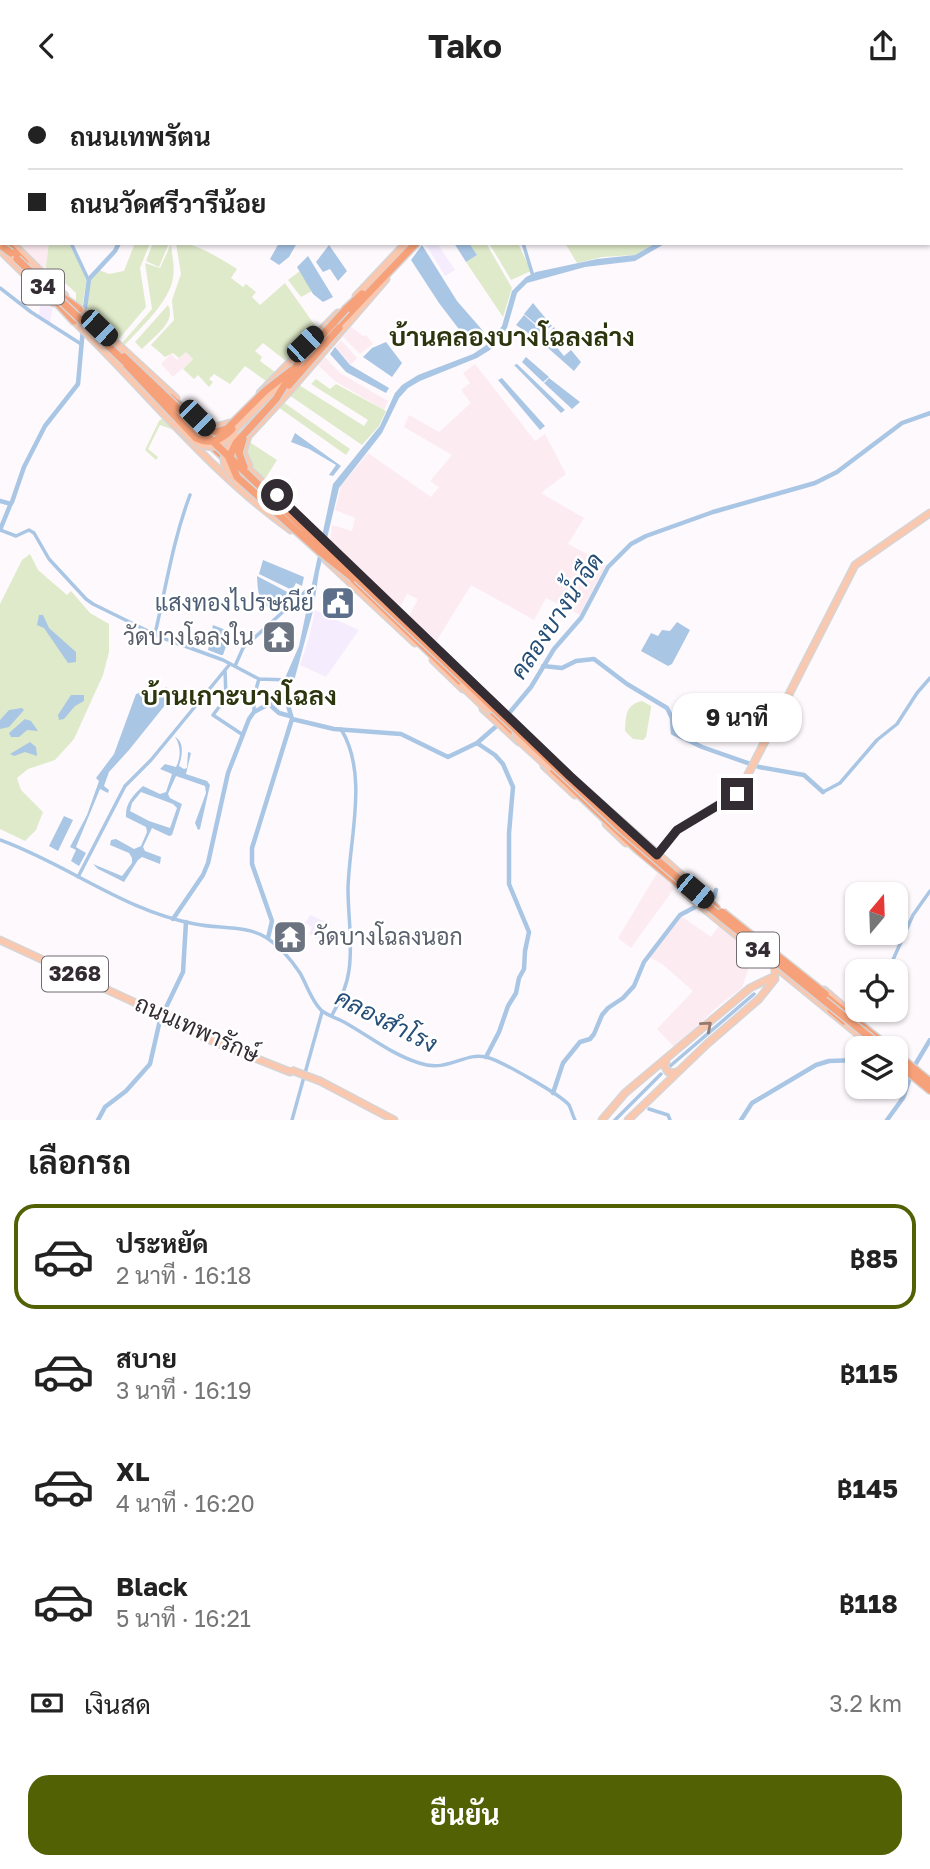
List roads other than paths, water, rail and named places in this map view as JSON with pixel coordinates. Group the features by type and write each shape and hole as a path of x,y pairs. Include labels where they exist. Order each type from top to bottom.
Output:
{"highway":[{"name":"34","path":"8,245 55,295 402,620 617,831 868,1036"},
{"path":"122,361 168,395 205,429 218,432 229,428 265,391 304,360 405,245"},
{"path":"12,249 190,434 200,440 213,442 226,435 265,394 292,374 414,245"},
{"path":"354,580 237,477 229,459 236,443 276,399 304,356 370,287"},
{"path":"351,312 277,402 246,435 239,453 246,470 354,580"},
{"path":"122,361 621,829 869,1036"},
{"name":"34","path":"329,554 500,716"},
{"path":"402,620 412,630 420,647"},
{"name":"34","path":"509,725 606,818 734,920 788,973"},
{"path":"606,818 620,822"},
{"path":"606,818 617,831"},
{"path":"714,909 727,925 822,998 845,1012"},
{"path":"822,998 844,1021"},
{"name":"34","path":"908,1068 930,1086"}],"main road":[{"path":"393,269 365,305 246,438 241,442 235,441 226,431 230,423 324,324 405,245"},
{"path":"122,361 135,379 198,445 220,445 271,393 302,372 414,245"},
{"name":"34","path":"12,249 122,361 164,416 235,484 294,531 317,543"},
{"name":"34","path":"0,250 197,418 260,478 317,543"},
{"path":"294,531 227,471 224,454 230,443 275,394 305,344"},
{"path":"197,418 215,427 230,423"},
{"path":"246,438 244,456 260,478"},
{"path":"657,855 677,830 736,796 755,765 855,565 930,513"},
{"name":"34","path":"329,554 412,630 430,643 500,716"},
{"name":"34","path":"354,580 427,654 500,716"},
{"path":"427,654 487,710 492,709 493,703 430,643"},
{"name":"34","path":"509,725 657,855 845,1009"},
{"name":"34","path":"509,725 584,803 606,818 639,856 774,966 788,973 866,1036"},
{"path":"570,776 523,732 516,731 516,738 584,803"},
{"name":"ถนนเทพารักษ์","path":"0,941 183,1026 321,1083 392,1120"},
{"path":"602,1120 625,1093 750,988 775,976 774,966"},
{"path":"628,1120 759,999 774,980 788,973"},
{"path":"750,988 758,990 759,999"},
{"name":"34","path":"860,1022 873,1036"},
{"path":"674,1053 666,1061 665,1067 672,1073 681,1070"},
{"name":"34","path":"908,1063 914,1066 930,1086"},
{"path":"651,1071 658,1069 665,1072 667,1079 664,1086"},
{"name":"34","path":"908,1075 930,1086"}],"water":[{"path":"278,245 296,245 289,257 279,265 270,259"},
{"path":"329,245 347,271 338,281 330,269 323,272 316,262"},
{"path":"422,245 457,301 484,332 471,345 411,260"},
{"path":"455,245 470,245 477,255 466,262"},
{"path":"652,245 663,245 635,261 585,267 527,283 517,293 507,328 490,350 420,381 408,388 399,398 382,433 339,488 319,572 313,611 294,681 285,678 299,646 333,484 380,426 395,393 418,375 473,354 485,346 502,326 512,291 526,277 536,272 597,259 635,255"},
{"path":"308,256 333,297 323,302 313,294 297,267"},
{"path":"533,303 552,326 544,331 524,314"},
{"path":"524,315 544,333 537,339 516,325"},
{"path":"554,327 561,338 554,344 564,356 571,350 581,362 574,371 540,341"},
{"path":"386,342 402,363 392,377 363,357 372,348"},
{"path":"335,347 350,365 389,388 386,393 346,372 330,354"},
{"path":"526,357 549,377 543,382 522,362"},
{"path":"517,364 565,410 561,413 514,365"},
{"path":"502,378 545,426 540,430 498,380"},
{"path":"549,378 580,402 572,409 544,383"},
{"path":"295,433 341,466 333,476 329,475 336,465 291,442"},
{"path":"263,560 304,577 302,586 296,583 292,590 259,574"},
{"path":"257,576 293,595 272,611 260,596"},
{"path":"39,615 43,615 49,628 76,652 76,662 68,663 44,628 37,625"},
{"path":"677,622 690,630 672,664 668,666 641,651 651,633 658,636 662,630 670,631"},
{"path":"213,625 231,632 223,655 208,650"},
{"path":"166,687 174,694 109,772 104,786 109,790 108,793 100,789 76,847 86,853 79,866 71,861 76,850 70,847 87,815 99,781 96,778 114,754 136,694 143,692 160,695"},
{"path":"71,695 84,695 84,701 75,706 64,719 59,720 58,715"},
{"path":"9,710 24,710 9,727 0,729 0,720"},
{"path":"25,719 31,721 38,731 27,730 19,737 11,737 9,733"},
{"path":"175,737 182,750 179,766 187,768 188,752 191,753 186,774 207,781 210,785 200,829 198,830 195,823 206,793 205,786 176,776 168,794 182,804 172,835 152,828 143,847 145,851 161,857 160,864 142,857 124,882 93,864 122,876 132,863 129,853 110,845 111,840 116,839 134,849 141,846 147,832 146,827 126,817 128,804 143,786 160,794 166,792 172,774 160,769 165,764 176,767 180,752","holes":["141,792 177,808 170,828 130,811 132,803"]},
{"path":"30,742 36,747 37,756 25,752 14,756 10,754"},
{"path":"64,816 73,820 58,851 49,846"}],"waterway":[{"path":"72,245 88,279"},
{"path":"90,278 118,245"},
{"path":"524,245 533,276"},
{"path":"85,308 89,279"},
{"path":"0,288 31,312 81,344"},
{"path":"12,502 24,467 45,426 78,384 83,328"},
{"name":"คลองบางน้ำจืด","path":"506,717 531,687 554,649 581,618 608,567 631,544 713,512 815,483 837,472 902,423 930,413"},
{"path":"155,634 174,546 190,495"},
{"path":"0,501 11,504"},
{"path":"0,530 11,503"},
{"path":"0,530 16,536 29,530 34,533 49,559 93,604 160,637 223,660 259,679 289,680"},
{"path":"235,666 243,648 307,590 312,590"},
{"path":"543,666 562,668 576,661 594,659 627,684 667,708 672,718 673,733 702,747 759,767 804,775 823,792"},
{"path":"78,877 125,786 151,760 230,664"},
{"path":"225,670 226,698 213,715 243,735"},
{"path":"268,938 272,921 252,864 252,848 292,719 285,695 290,675"},
{"path":"823,792 840,783 877,740 897,724 930,678"},
{"path":"254,712 254,696 259,679"},
{"path":"173,919 203,875 208,863 228,773 249,719 254,712 285,695"},
{"path":"269,704 279,713 290,716"},
{"name":"คลองบางน้ำจืด","path":"292,719 334,729 401,734 448,757 477,743 500,723"},
{"path":"332,1015 343,994 349,970 348,889 356,787 354,766 341,729"},
{"path":"477,743 503,764 513,787 509,833 509,884 529,932 524,969 516,993 486,1057"},
{"name":"คลองสำโรง","path":"0,840 49,861 144,909 195,924 241,929 259,934 281,949 300,973 314,1002 326,1013 390,1050 419,1063 439,1066 478,1056 493,1060 530,1078 564,1100 575,1120"},
{"path":"553,1093 563,1063 580,1042 590,1039 608,1008 634,986 644,962 680,915 714,897 716,890"},
{"path":"893,959 913,915 930,891"},
{"path":"98,1120 105,1107 126,1091 150,1064 160,1020 183,972 186,922"},
{"path":"669,1067 754,994"},
{"path":"292,1120 322,1012"},
{"path":"915,1065 930,1040"},
{"path":"741,1120 752,1103 816,1065 845,1060"},
{"path":"615,1120 661,1074"},
{"path":"887,1120 903,1098 910,1078"},
{"path":"649,1109 668,1115 670,1120"}],"place":[{"name":"แสงทองไปรษณีย์","path":"338,603"},
{"name":"วัดบางโฉลงใน","path":"279,637"},
{"name":"วัดบางโฉลงนอก","path":"290,937"}],"district":[{"name":"บ้านคลองบางโฉลงล่าง","path":"512,337"},
{"name":"บ้านเกาะบางโฉลง","path":"239,696"}]}
